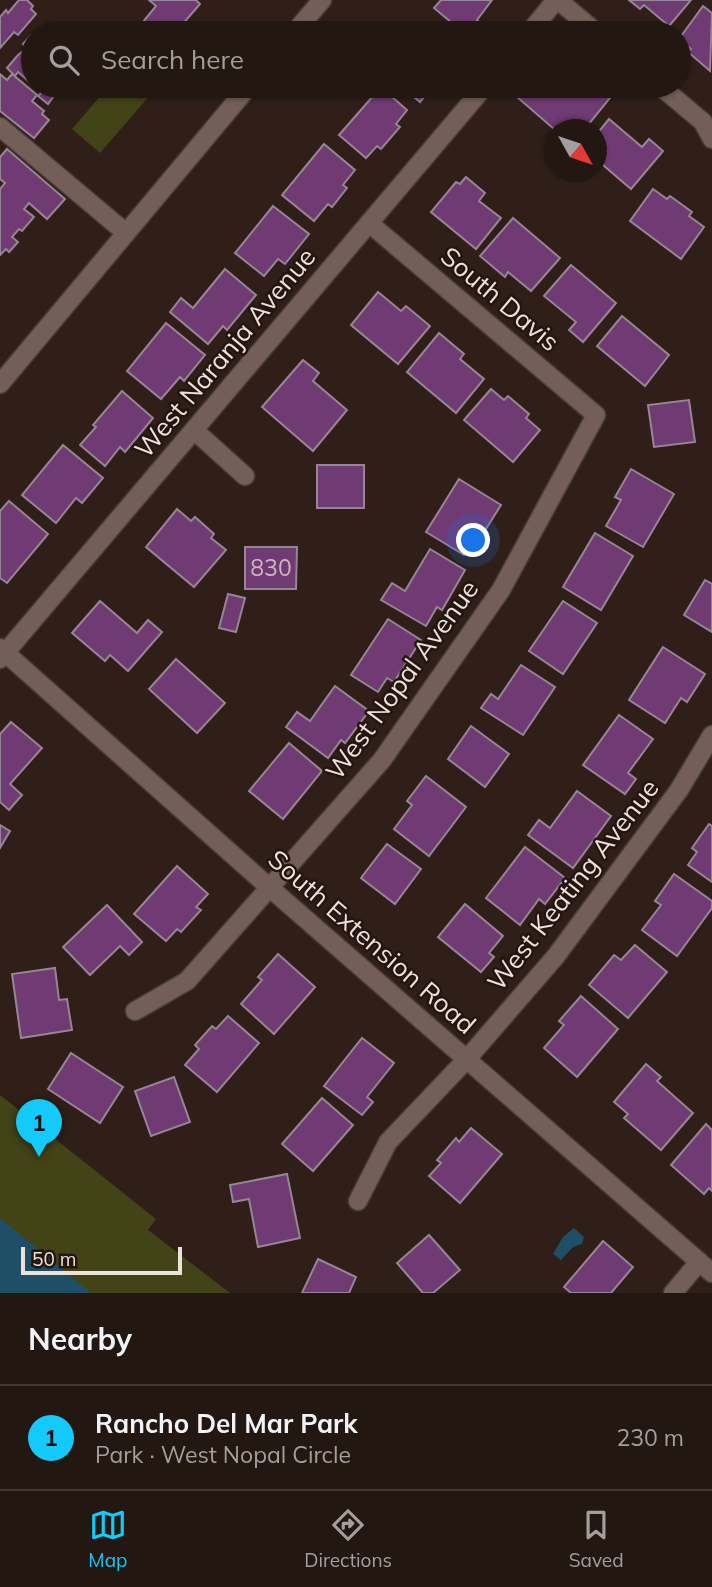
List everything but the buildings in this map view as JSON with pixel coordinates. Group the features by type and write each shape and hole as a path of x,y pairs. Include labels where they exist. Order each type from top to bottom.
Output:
{"street":[{"path":"304,21 322,0"},
{"path":"539,21 557,0 582,21"},
{"path":"0,384 240,98"},
{"name":"West Naranja Avenue","path":"2,653 195,431 475,98"},
{"path":"675,98 703,121 712,139"},
{"path":"0,127 126,233"},
{"name":"South Davis","path":"369,223 596,415"},
{"name":"West Nopal Avenue","path":"135,1011 187,981 382,760 501,590 596,415"},
{"path":"195,431 245,475"},
{"name":"South Extension Road","path":"2,653 706,1268"},
{"name":"West Keating Avenue","path":"358,1201 388,1142 466,1060 556,956 679,790 712,735"},
{"path":"673,1293 706,1268"}],"shaded area":[{"path":"99,98 148,98 100,153 72,129"},
{"path":"0,1095 156,1219 148,1230 230,1293 0,1293"}],"water":[{"path":"0,1218 91,1293 0,1293"},
{"path":"574,1228 584,1237 582,1244 573,1247 561,1260 553,1254 563,1237"}],"place":[{"name":"Rancho Del Mar Park","path":"39,1157"}]}
